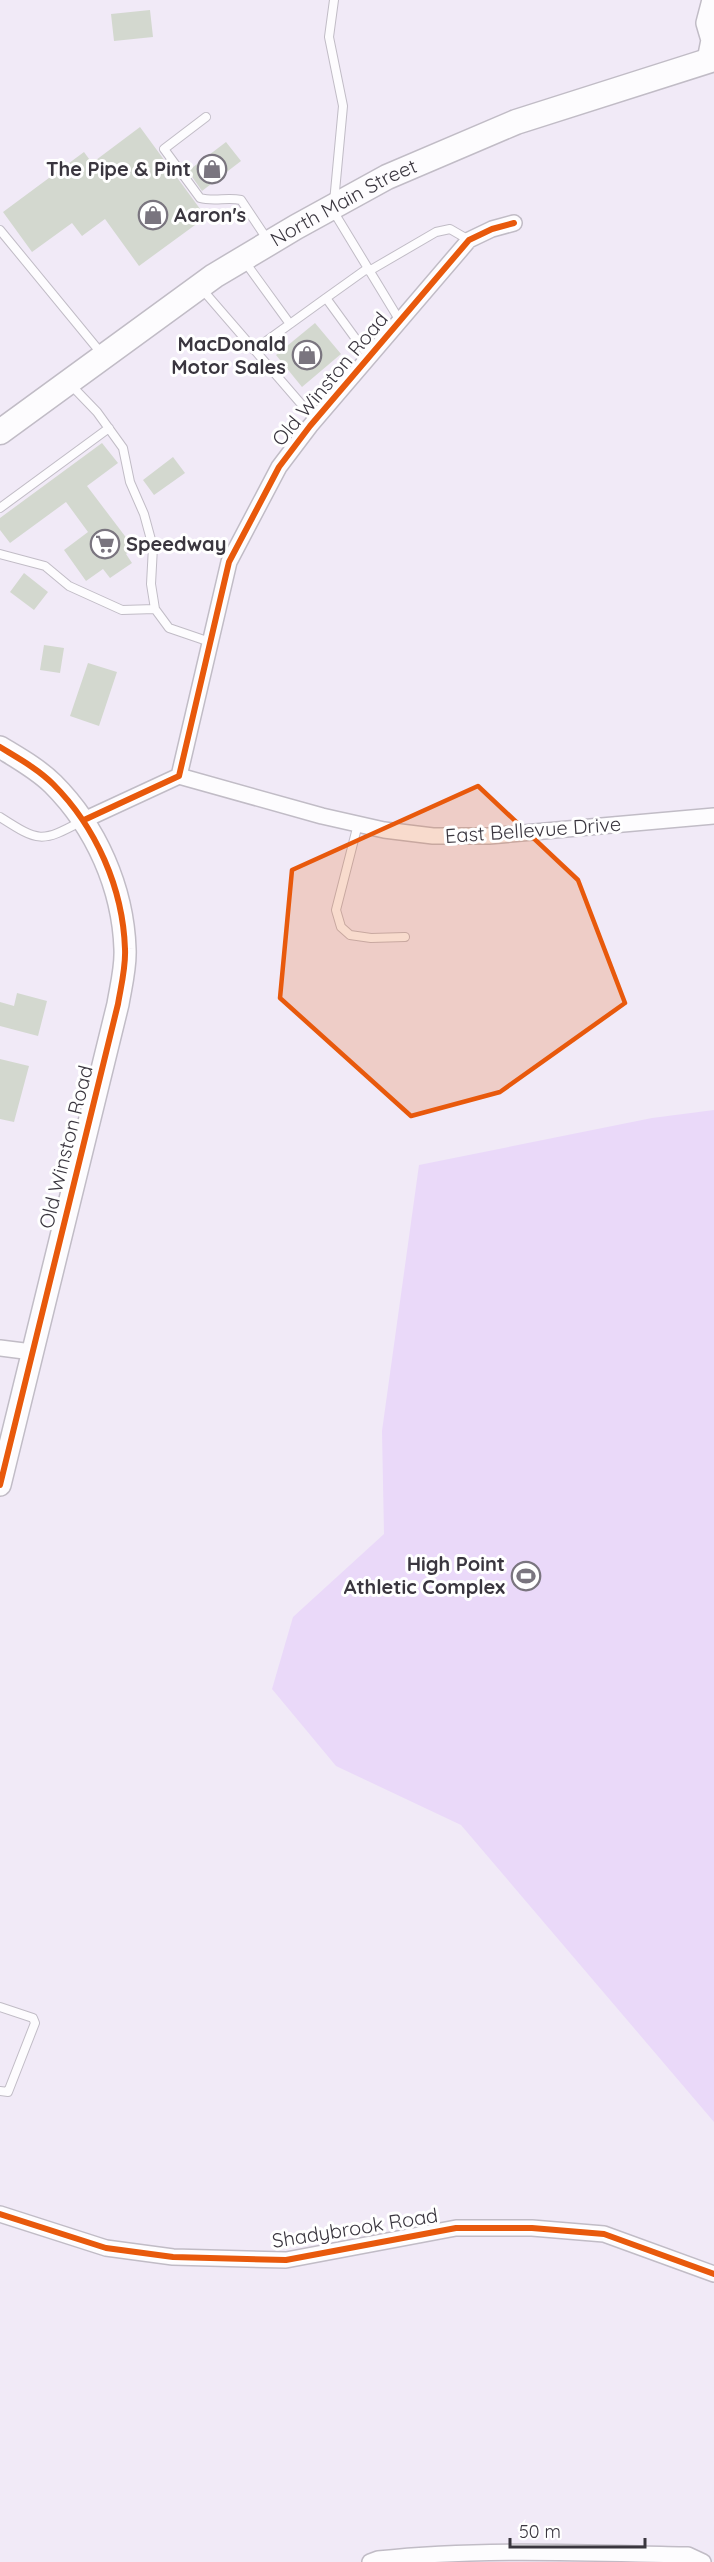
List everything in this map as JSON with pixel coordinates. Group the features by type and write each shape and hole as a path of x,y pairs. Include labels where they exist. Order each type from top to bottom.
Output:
{"main road":[{"name":"North Main Street","path":"0,432 200,287 270,243 387,177 516,122 712,51"}],"street":[{"name":"North Main Street","path":"712,51 707,22 713,0"},
{"name":"Old Winston Road","path":"178,776 229,562 279,468 315,420 469,240 492,229 514,223"},
{"name":"Old Winston Road","path":"0,747 52,783 84,820 108,865 122,908 125,951 118,1004 0,1485"},
{"path":"84,820 178,776"},
{"name":"East Bellevue Drive","path":"178,776 322,816 433,836 489,836 714,816"},
{"path":"0,1348 32,1352"},
{"name":"Shadybrook Road","path":"0,2214 106,2248 173,2257 286,2260 456,2228 532,2228 583,2232 604,2234 714,2274"},
{"path":"370,2562 378,2559 434,2553 554,2552 688,2555 703,2562"}],"lane":[{"path":"334,0 329,37 343,106 332,207 400,321"},
{"path":"206,117 164,149 200,198 210,201 233,198 241,200 270,243"},
{"path":"254,350 369,270 436,232 450,229 469,240"},
{"path":"0,230 104,357"},
{"path":"243,259 290,324"},
{"path":"200,287 315,420"},
{"path":"326,298 369,357"},
{"path":"68,382 109,428 123,448 130,482 144,514 153,547 151,584 155,609 169,628 210,642"},
{"path":"0,508 109,428"},
{"path":"0,554 45,566 69,586 122,610 155,609"},
{"path":"0,817 33,837 46,838 84,820"},
{"path":"358,824 336,910 340,927 350,935 371,938 405,938"},
{"path":"0,2007 33,2018 35,2023 8,2092 0,2091"}],"highlighted area":[{"path":"478,786 578,880 625,1003 500,1092 411,1116 280,998 292,870"}],"shaded area":[{"name":"High Point Athletic Complex","path":"714,1110 714,2122 461,1825 336,1766 272,1689 293,1617 384,1534 382,1431 419,1165 652,1118"}],"building":[{"path":"150,10 153,37 114,41 111,14"},
{"path":"140,127 206,217 139,266 105,219 82,236 72,223 32,252 3,212 84,152 92,163"},
{"path":"226,142 241,161 202,191 188,171"},
{"path":"315,323 341,354 302,387 276,355"},
{"path":"102,443 118,463 87,486 134,548 126,554 132,563 110,578 103,569 86,581 64,550 88,532 66,502 10,543 0,530 0,518"},
{"path":"173,457 185,473 154,495 143,480"},
{"path":"24,573 48,592 34,610 10,592"},
{"path":"44,645 64,648 60,673 40,670"},
{"path":"88,663 117,672 99,726 70,716"},
{"path":"17,993 47,1001 38,1036 0,1026 0,1002 14,1006"},
{"path":"0,1059 29,1066 14,1122 0,1119"}],"cycle path":[{"path":"84,820 179,776 229,562 279,467 310,426 469,240 492,229 514,223"},
{"path":"0,747 53,784 82,819 94,839 113,881 123,926 125,956 118,1004 0,1485"},
{"path":"0,2214 106,2248 173,2257 286,2260 456,2228 532,2228 604,2234 714,2274"}],"place":[{"name":"The Pipe & Pint","path":"212,169"},
{"name":"Aaron's","path":"153,215"},
{"name":"MacDonald Motor Sales","path":"307,355"},
{"name":"Speedway","path":"105,544"},
{"name":"High Point Athletic Complex","path":"526,1576"}]}
